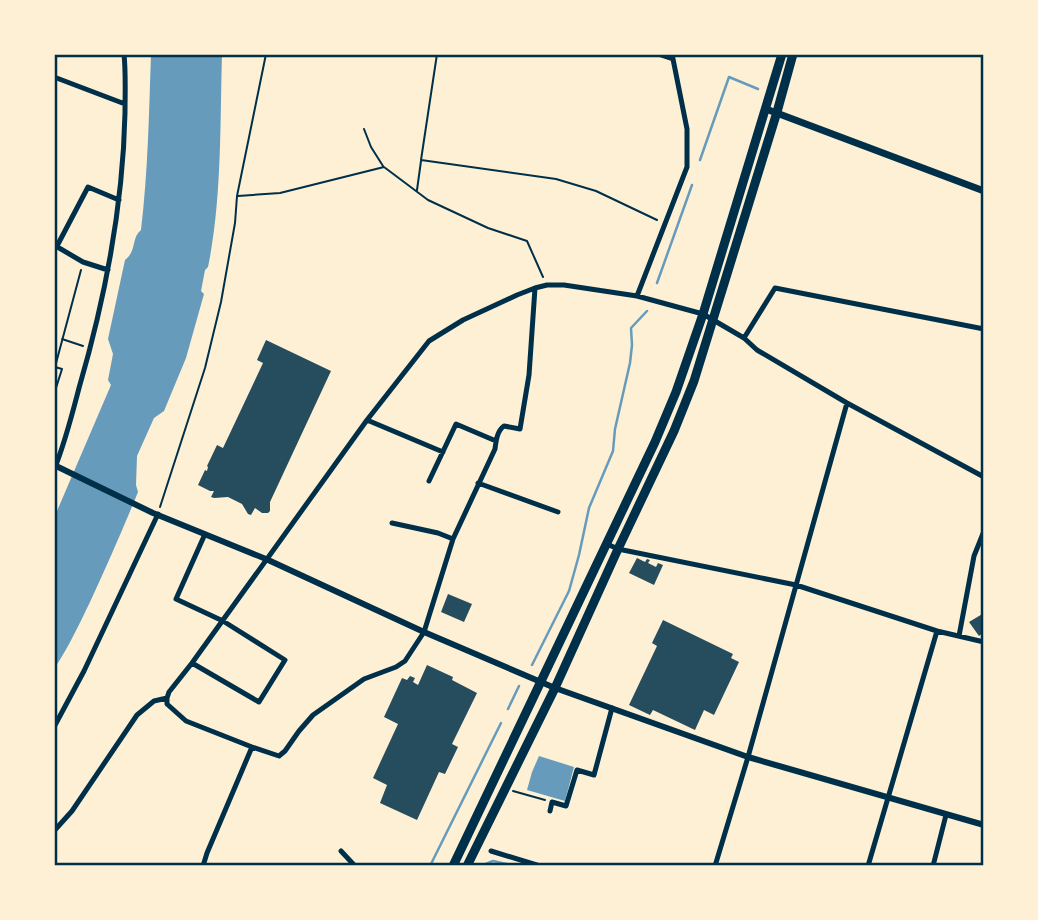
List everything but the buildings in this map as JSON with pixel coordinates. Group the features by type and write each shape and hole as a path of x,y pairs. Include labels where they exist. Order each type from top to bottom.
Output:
{"highway":[{"path":"453,866 655,442 676,392 782,54"},
{"path":"467,866 555,688 674,431 694,381 793,54"}],"main road":[{"path":"766,109 984,191"}],"street":[{"path":"124,54 124,140 119,200 108,270 90,349 57,467 555,688 748,757 984,825"},
{"path":"637,296 687,167 687,129 672,57 658,54"},
{"path":"55,79 125,104"},
{"path":"108,270 83,262 56,245 88,187 119,200"},
{"path":"535,288 529,375 520,429 504,426 500,429 495,449 453,539 424,632 405,661 364,679 313,715 279,756 186,721 167,704 169,692 367,420 429,341 463,320 535,288 564,285 637,296 702,314 847,403 984,477"},
{"path":"744,338 775,288 984,330"},
{"path":"715,866 847,403"},
{"path":"367,420 443,452"},
{"path":"429,481 456,424 496,441"},
{"path":"478,483 558,512"},
{"path":"54,727 84,671 156,513"},
{"path":"392,523 453,539"},
{"path":"959,636 974,556 984,531"},
{"path":"192,663 259,702 285,660 223,621 176,599 205,534"},
{"path":"607,544 618,549 796,585 937,631 984,642"},
{"path":"869,866 937,631"},
{"path":"54,831 72,811 137,715 154,701 167,698"},
{"path":"550,811 552,802 566,806 576,770 594,775 612,708"},
{"path":"204,866 206,852 252,747"},
{"path":"933,866 946,815"},
{"path":"341,851 355,866"},
{"path":"491,851 540,866"}],"path":[{"path":"156,513 205,369 221,302 237,196 266,54"},
{"path":"417,191 437,54"},
{"path":"364,130 384,167 428,200 488,228 527,241 547,285"},
{"path":"421,160 556,179 596,191 666,224"},
{"path":"237,196 280,193 384,167"},
{"path":"54,388 57,388 62,369 54,367 83,262"},
{"path":"62,339 73,343"},
{"path":"513,791 552,802"}],"water":[{"path":"151,54 222,54 220,161 213,241 201,291 204,294 186,358 164,411 154,418 137,456 138,492 90,602 54,669 54,518 111,385 108,380 113,354 108,339 125,260 141,230 147,164"},
{"path":"539,756 574,767 565,801 527,790"}],"waterway":[{"path":"700,160 729,77 758,89"},
{"path":"657,283 692,185"},
{"path":"532,665 569,591 589,508 613,451 615,429 630,363 631,328 647,311"},
{"path":"508,709 519,686"},
{"path":"430,866 501,723"},
{"path":"481,866 493,861 515,866"}]}
